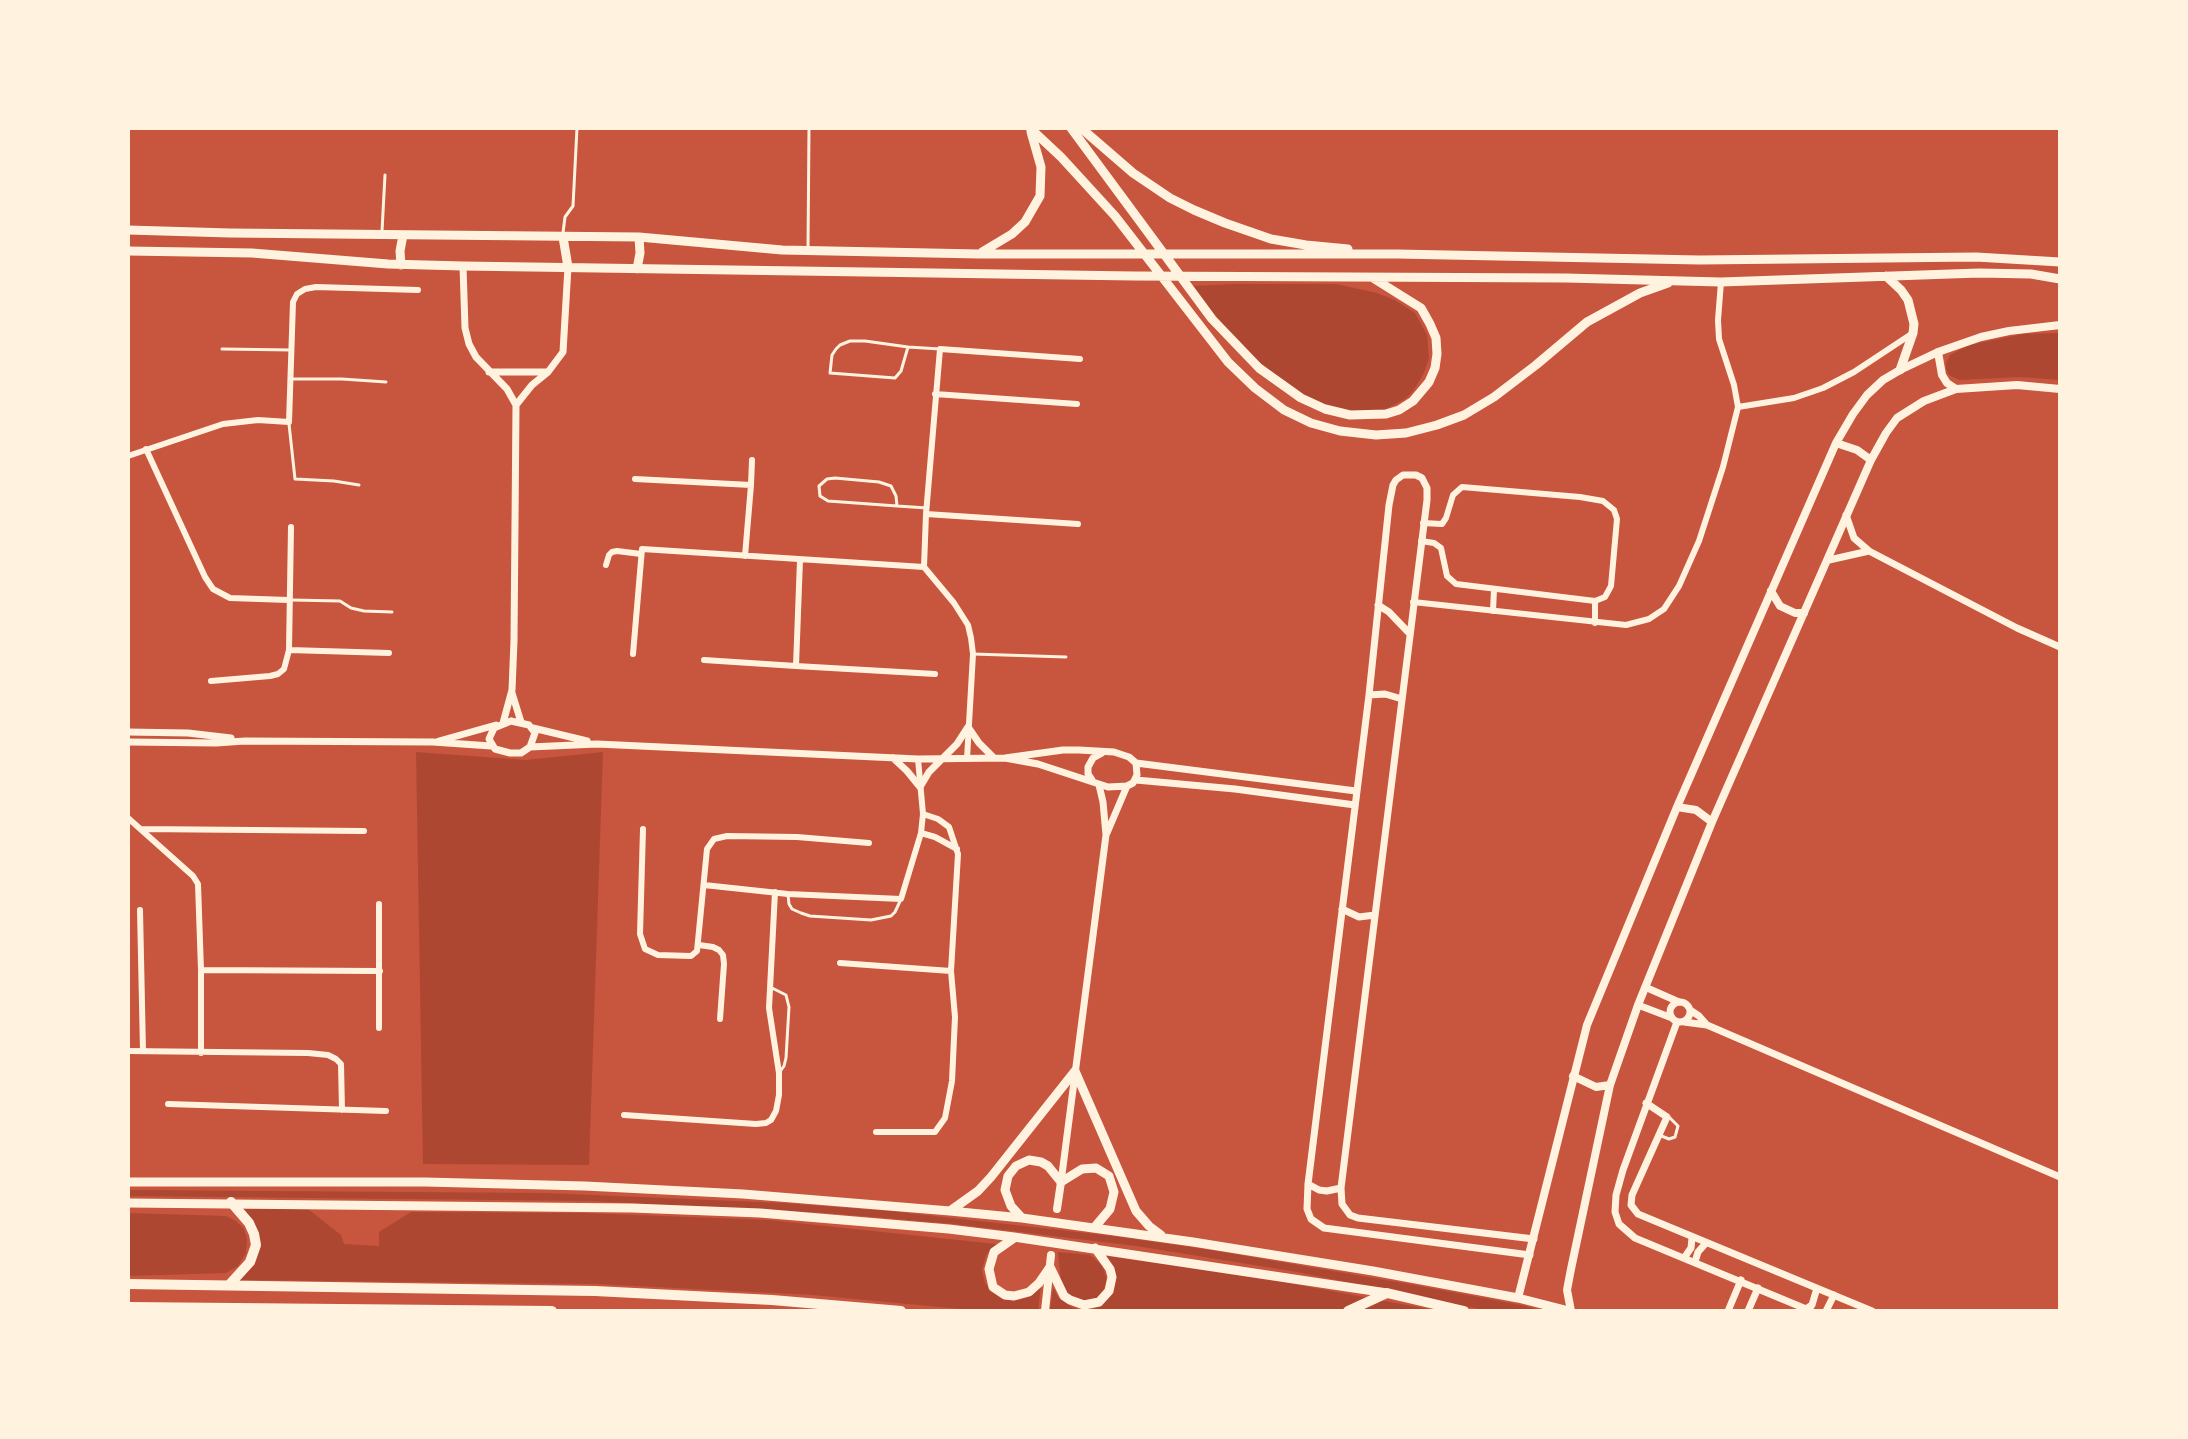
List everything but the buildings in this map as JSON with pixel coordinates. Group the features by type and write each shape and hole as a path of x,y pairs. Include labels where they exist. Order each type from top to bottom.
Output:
{"highway":[{"path":"229,1285 250,1262 256,1245 249,1223 231,1202"},
{"path":"128,1284 595,1291 772,1300 901,1311"},
{"path":"1348,1311 1387,1293 1464,1311"},
{"path":"128,1307 552,1311"}],"main road":[{"path":"979,254 1012,234 1025,222 1040,196 1041,167 1030,128"},
{"path":"1030,128 1115,216 1228,362 1284,410 1311,423 1340,431 1376,435 1406,433 1464,415 1515,381 1587,322 1640,293 1675,280"},
{"path":"1071,128 1233,343 1259,368 1301,398 1325,409 1350,415 1386,414 1399,410 1413,401 1429,382 1435,368 1436,338 1421,308 1370,276"},
{"path":"1081,128 1115,159 1157,190 1225,223 1271,239 1397,254"},
{"path":"128,230 639,237 745,247 979,254 1397,254 1700,260 1976,257 2060,262"},
{"path":"401,265 403,235"},
{"path":"563,237 568,267"},
{"path":"637,269 639,237"},
{"path":"128,251 252,253 401,265 637,269 1721,282 1979,273 2031,274 2060,279"},
{"path":"1886,276 1908,300 1914,324 1900,370"},
{"path":"1518,1298 1587,1025 1677,807 1836,443 1867,395 1900,370 1981,337 2060,325"},
{"path":"1938,352 1942,375 1956,389"},
{"path":"128,1182 425,1182 585,1186 743,1194 950,1211 1094,1228 1373,1271 1570,1311 1567,1290 1610,1085 1638,1005 1712,822 1871,460 1897,418 1924,401 1956,389 2017,385 2060,389"},
{"path":"1836,443 1857,450 1871,460"},
{"path":"1771,591 1780,606 1795,613 1804,613"},
{"path":"1677,807 1696,810 1712,822"},
{"path":"950,1211 966,1202 991,1177 1075,1071 1136,1211 1164,1238"},
{"path":"1573,1076 1596,1087 1610,1085"},
{"path":"1022,1218 1011,1206 1005,1183 1012,1169 1023,1162 1035,1160 1048,1166 1061,1182 1057,1209"},
{"path":"1061,1182 1090,1168 1109,1176 1113,1185 1113,1200 1094,1228"},
{"path":"128,1203 616,1208 760,1213 1014,1237 1387,1293"},
{"path":"1014,1237 994,1252 991,1260 991,1280 999,1293 1014,1296 1029,1292 1050,1267"},
{"path":"1050,1267 1064,1296 1084,1305 1099,1302 1109,1291 1112,1277 1095,1248"},
{"path":"1045,1311 1051,1255"}],"street":[{"path":"463,266 467,336 476,357 507,389 516,405 512,690 521,722"},
{"path":"516,405 563,352 568,267"},
{"path":"1413,602 1626,625 1649,619 1664,609 1679,586 1699,541 1738,407 1719,339 1721,282"},
{"path":"128,456 223,424 258,420 289,422 293,302 297,294 305,289 418,290"},
{"path":"1738,407 1794,398 1823,388 1913,333"},
{"path":"967,759 973,654 968,625 924,567 940,349 1080,359"},
{"path":"489,372 548,372"},
{"path":"935,394 1077,404"},
{"path":"146,449 213,589 230,598 288,600"},
{"path":"745,556 752,460"},
{"path":"1530,1255 1324,1228 1311,1219 1307,1209 1393,485 1403,475 1416,475 1426,482 1427,500 1341,1188 1342,1204 1350,1215 1358,1218 1534,1239"},
{"path":"635,479 751,485"},
{"path":"1421,541 1434,543 1441,548 1447,576 1456,584 1595,601 1605,597 1611,586 1617,519 1614,510 1603,501 1462,487 1453,495 1442,524 1423,523"},
{"path":"927,511 1078,524"},
{"path":"1846,515 1854,538 1869,551 2060,647"},
{"path":"211,681 278,674 284,669 289,650 291,527"},
{"path":"633,654 642,549 924,567"},
{"path":"1829,560 1869,551"},
{"path":"606,565 612,552 641,554"},
{"path":"796,666 800,560"},
{"path":"1493,611 1494,589"},
{"path":"1595,601 1595,623"},
{"path":"1378,605 1410,634"},
{"path":"289,650 389,653"},
{"path":"704,660 935,674"},
{"path":"491,746 491,733 500,724 512,690"},
{"path":"1369,695 1385,694 1402,699"},
{"path":"433,742 500,724 521,722 533,728 597,744"},
{"path":"968,727 994,758"},
{"path":"920,787 968,727"},
{"path":"128,751 132,742 245,741 433,742 491,746 510,753 521,753 534,741 533,728"},
{"path":"128,732 188,733 245,741"},
{"path":"530,747 597,744 918,759 1005,758 1063,750 1114,752 1136,763 1356,791"},
{"path":"1061,1182 1106,835 1103,802 1096,783 1088,774 1088,767 1093,758 1103,752"},
{"path":"893,758 920,787"},
{"path":"1005,758 1038,764 1108,787 1127,786 1136,780 1355,805"},
{"path":"704,885 788,894 901,899 921,833 923,814 918,759"},
{"path":"1136,763 1136,780"},
{"path":"1106,835 1127,786"},
{"path":"876,1132 935,1132 945,1118 952,1081 955,1017 951,971 957,849 949,827 923,814"},
{"path":"128,818 198,884 201,1053"},
{"path":"141,829 364,831"},
{"path":"643,829 640,934 645,949 658,955 695,954 699,945 707,849 714,839 797,837 869,843"},
{"path":"921,833 957,849"},
{"path":"624,1115 756,1124 771,1120 779,1095 768,986 775,892"},
{"path":"379,904 379,1028"},
{"path":"1342,909 1359,917 1375,915"},
{"path":"140,910 143,1051"},
{"path":"699,945 713,947 723,955 720,1019"},
{"path":"840,963 951,971"},
{"path":"201,970 380,971"},
{"path":"1645,987 1687,1004 1707,1025"},
{"path":"1678,1020 1670,1010 1679,1002"},
{"path":"1638,1005 1678,1020 1707,1025 2060,1177"},
{"path":"1678,1020 1689,1017 1690,1010"},
{"path":"1678,1020 1623,1170 1616,1195 1615,1212 1619,1224 1635,1238 1809,1310 1817,1288"},
{"path":"128,1051 328,1055 341,1064 342,1110"},
{"path":"1646,1103 1667,1117 1632,1195 1631,1205 1642,1218 1872,1311"},
{"path":"168,1104 386,1111"},
{"path":"1308,1184 1327,1191 1341,1188"},
{"path":"1684,1258 1691,1248 1692,1238"},
{"path":"1695,1262 1698,1252 1706,1243"},
{"path":"1728,1311 1741,1280"},
{"path":"1748,1311 1758,1288"},
{"path":"1826,1311 1834,1295"}],"lane":[{"path":"563,237 565,217 573,206 577,128"},
{"path":"808,250 809,128"},
{"path":"382,234 385,175"},
{"path":"908,347 901,371 895,378 830,373 832,355 840,345 850,341 940,349"},
{"path":"222,349 292,350"},
{"path":"291,379 386,382"},
{"path":"289,422 295,479 359,485"},
{"path":"897,506 891,486 879,482 835,478 827,479 819,486 820,496 828,501 927,511"},
{"path":"288,600 340,601 364,611 392,612"},
{"path":"973,654 1066,657"},
{"path":"788,894 792,909 810,916 871,920 891,916 901,899"},
{"path":"768,986 782,992 788,1000 786,1058 779,1073"},
{"path":"1659,1135 1669,1139 1675,1137 1677,1123 1667,1117"}],"shaded area":[{"path":"1336,284 1395,300 1415,313 1427,335 1429,359 1423,375 1405,399 1386,409 1357,412 1321,404 1280,382 1228,333 1193,286"},
{"path":"2060,333 2060,380 2020,377 1959,380 1949,375 1946,369 1950,355 1969,345 2023,334"},
{"path":"416,752 526,760 603,752 589,1165 423,1164"},
{"path":"128,1190 546,1193 890,1211 1211,1250 1543,1311 1489,1311 1297,1272 1136,1246 954,1224 826,1213 590,1201 128,1196"},
{"path":"239,1209 308,1209 341,1235 344,1244 379,1246 379,1232 411,1212 584,1213 769,1220 996,1244 986,1255 982,1270 985,1283 993,1293 1005,1300 1018,1300 1032,1295 1041,1284 1038,1311 982,1311 813,1295 596,1284 238,1280 257,1254"},
{"path":"128,1213 226,1216 244,1229 246,1253 238,1266 226,1273 128,1276"},
{"path":"1058,1252 1090,1255 1102,1265 1107,1280 1101,1297 1091,1302 1075,1299 1066,1292 1061,1282"},
{"path":"1107,1256 1283,1282 1439,1311 1085,1311 1101,1306 1114,1269"},
{"path":"1053,1288 1059,1298 1085,1311 1050,1311"}]}
